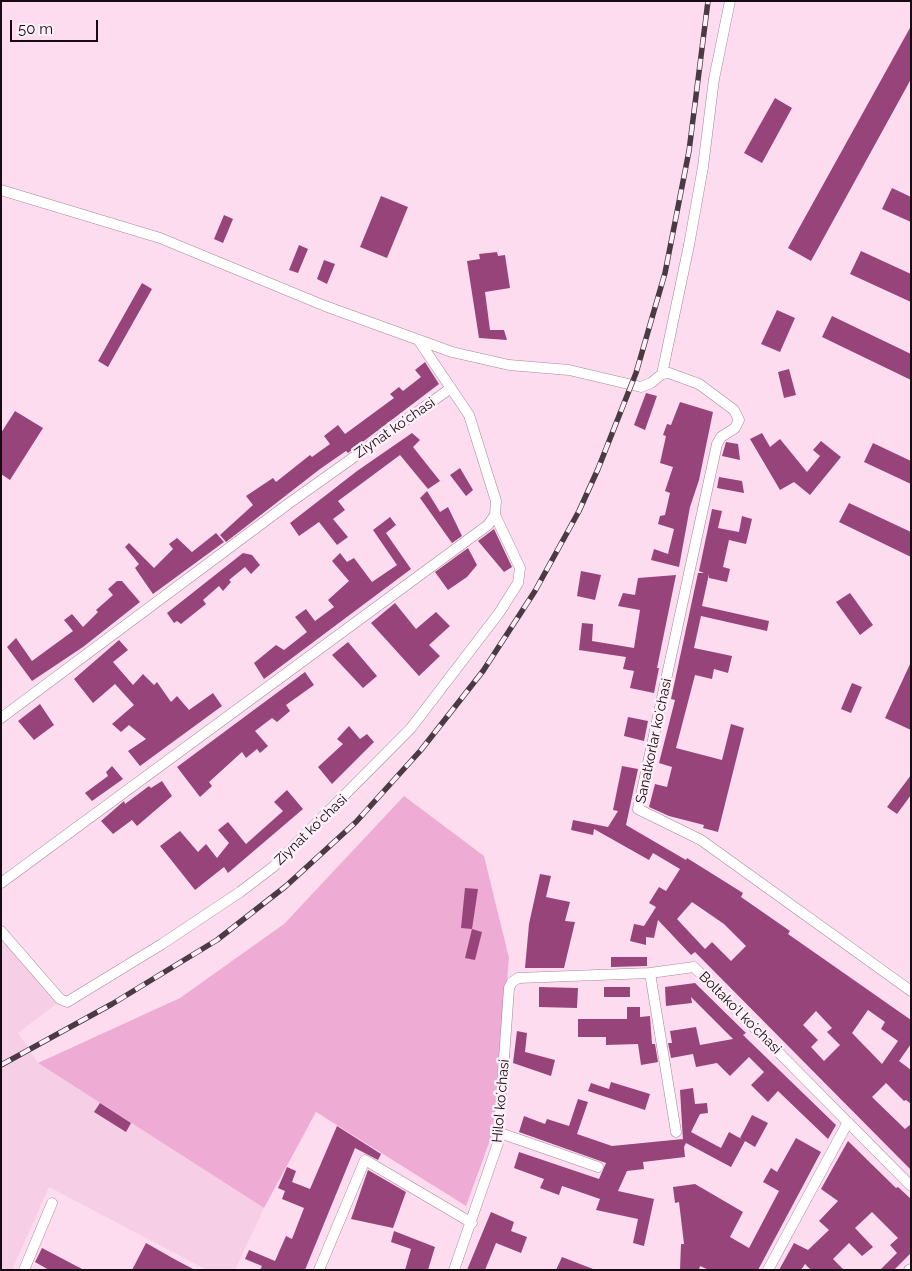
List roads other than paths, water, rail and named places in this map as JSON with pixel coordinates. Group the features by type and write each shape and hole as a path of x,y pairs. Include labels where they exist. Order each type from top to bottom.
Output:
{"street":[{"path":"1,190 160,238 325,306 452,352 509,365 569,370 641,387 651,384 662,374 689,245 703,166 714,79 730,1"},
{"name":"Ziynat koʻchasi","path":"1,931 60,999 67,1002 162,944 240,892 273,867 411,728 499,613 518,583 520,568 495,515 496,502 469,415 419,341"},
{"name":"Sanatkorlar koʻchasi","path":"662,374 678,374 699,384 734,410 739,420 735,428 721,437 717,444 638,809 702,840 911,991"},
{"name":"Ziynat koʻchasi","path":"1,718 288,504 452,388"},
{"path":"1,883 488,525 495,515"},
{"name":"Boltakoʻl koʻchasi","path":"518,978 650,973 694,967 911,1186"},
{"path":"650,973 676,1132"},
{"name":"Hilol koʻchasi","path":"454,1270 472,1223 500,1133 509,988 512,982 518,978"},
{"path":"768,1270 848,1122"},
{"path":"500,1133 598,1167"},
{"path":"320,1270 365,1160 472,1223"},
{"path":"24,1270 52,1203"}],"railway":[{"path":"1,1065 112,1004 217,940 286,886 356,822 421,750 483,671 535,591 579,511 598,469 636,373 665,273 689,151 708,1"}]}
